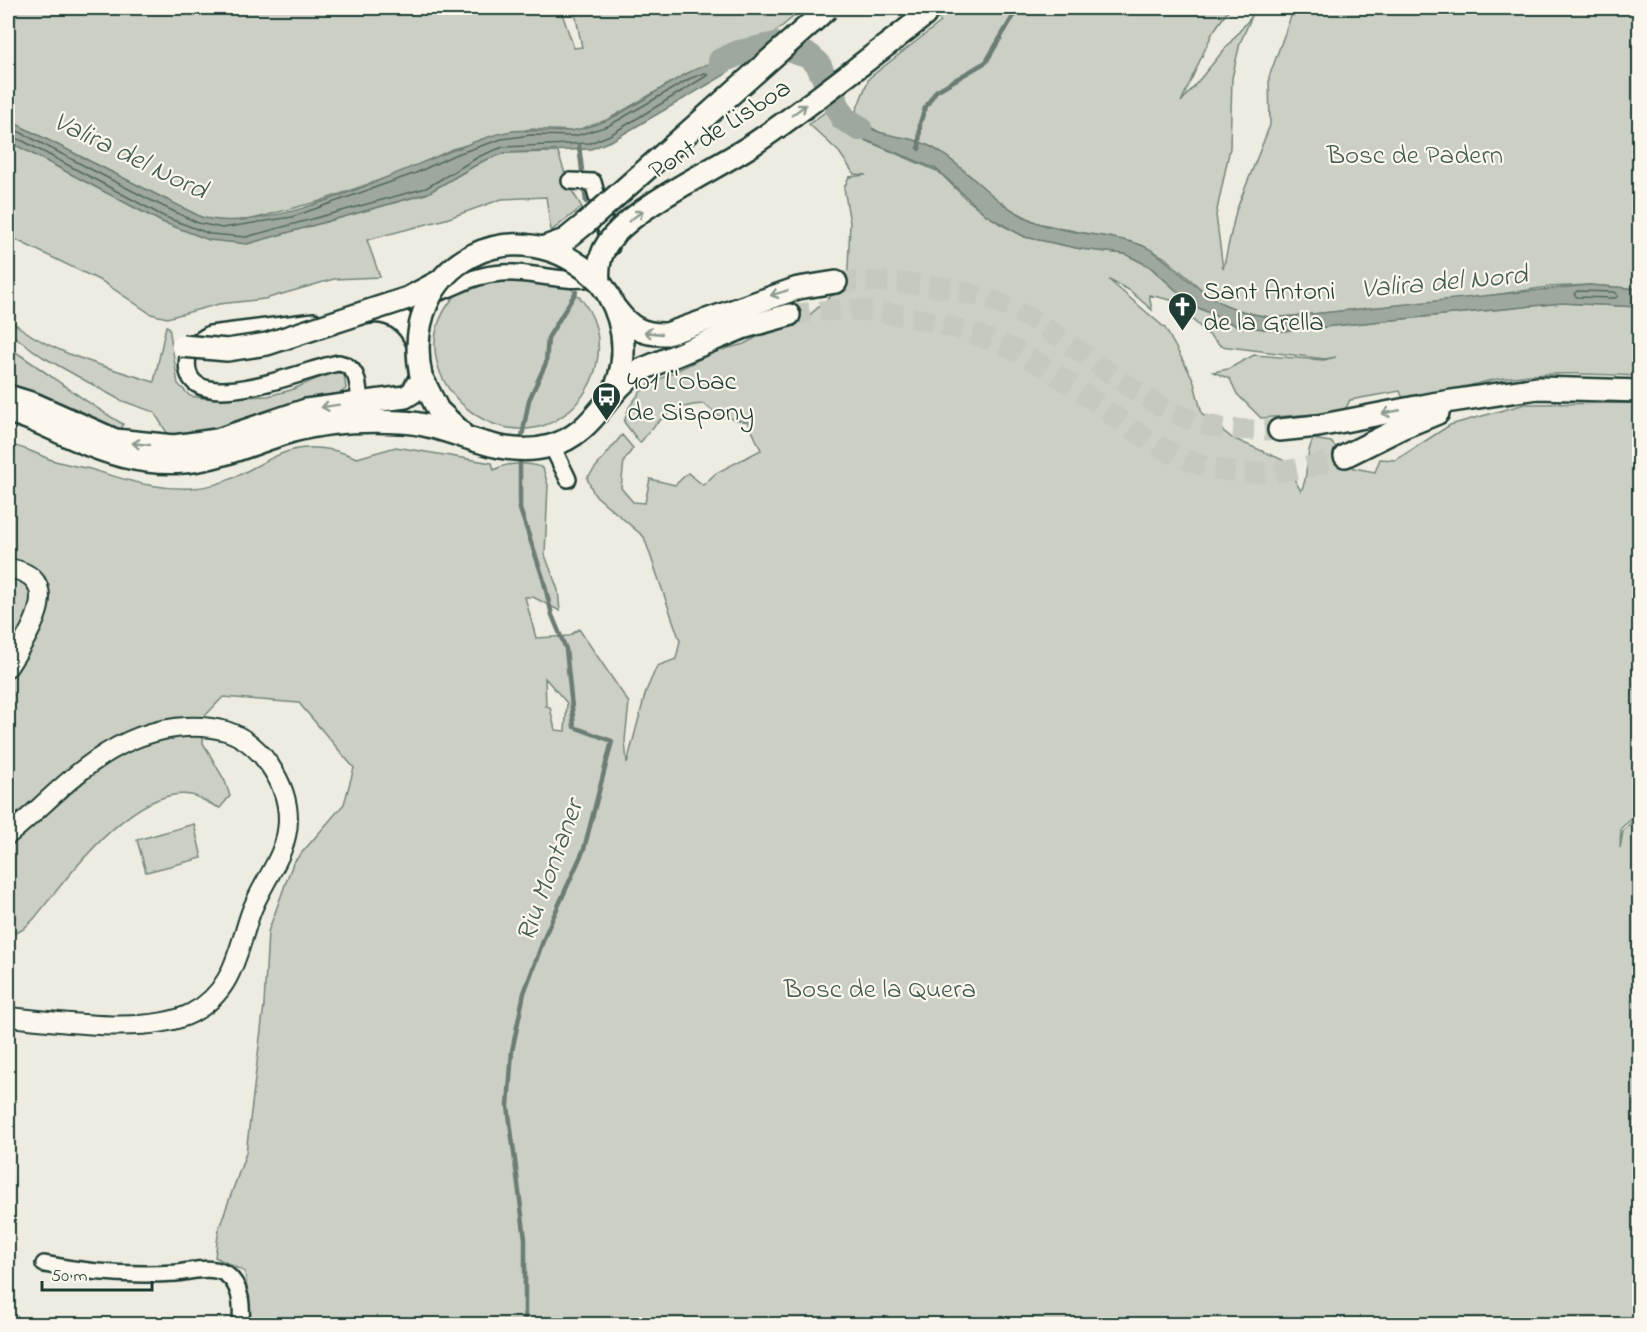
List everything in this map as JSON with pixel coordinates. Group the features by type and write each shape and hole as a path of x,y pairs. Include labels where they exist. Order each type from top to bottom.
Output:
{"highway":[{"name":"Pont de Lisboa","path":"545,247 565,240 586,223 828,8"},
{"name":"Pont de Lisboa","path":"599,281 598,270 603,249 616,232 639,213 754,143 925,15"},
{"path":"182,346 227,350 247,349 296,336 418,294 442,279 464,261 489,249 517,244 545,247 575,260 599,281 616,309 635,329 655,334 667,334 798,288 836,282"},
{"path":"417,342 424,310 442,279"},
{"path":"609,399 618,382 623,351 616,309"},
{"path":"357,314 373,311 388,313 402,319 411,327 417,342 421,376 438,410 468,437"},
{"path":"8,412 129,459 173,462 210,458 323,424 386,421 424,424 468,437 488,446 509,450 531,450 552,446 585,428 631,375 661,359 742,328 789,315"},
{"path":"8,396 34,404 115,440 174,446 204,444 306,410 405,397 413,392 421,376"},
{"path":"1279,430 1318,426 1432,404 1538,388 1640,391"},
{"path":"1345,456 1401,428 1469,399"}],"main road":[{"path":"8,568 22,571 29,577 36,587 40,603 35,624 8,667"},
{"path":"8,835 33,815 78,771 109,751 131,740 164,730 193,726 228,731 250,745 272,767 283,793 288,819 283,852 250,913 236,967 214,997 192,1013 171,1021 137,1025 8,1017"}],"street":[{"path":"360,402 356,375 344,364 334,364 267,385 211,389 193,380 188,360 189,351 199,340 210,334 332,319 392,307 438,293 465,280 489,274 527,274 582,281 603,275 610,265 612,250 593,182 570,181"},
{"path":"552,446 568,479"},
{"path":"44,1264 99,1274 139,1275 205,1269 224,1273 237,1285 242,1307 242,1324"}],"green space":[{"path":"8,8 560,8 574,48 582,47 574,8 804,8 763,42 688,73 607,120 574,131 530,129 452,149 414,168 320,201 249,220 222,222 203,218 8,120"},
{"name":"Bosc de Padern","path":"928,8 1230,8 1213,32 1181,102 1252,16 1240,43 1232,78 1230,148 1216,215 1223,269 1236,211 1270,125 1269,77 1294,8 1639,8 1639,289 1589,285 1548,287 1480,297 1274,318 1237,312 1215,301 1164,257 1141,245 1037,223 996,201 932,147 880,133 854,116 869,78 941,22"},
{"name":"Bosc de la Quera","path":"828,110 853,135 939,172 966,199 1000,224 1025,237 1081,249 1125,254 1149,266 1199,308 1237,326 1283,331 1562,303 1639,307 1639,376 1568,374 1516,376 1486,381 1404,402 1400,391 1350,400 1344,412 1261,418 1237,394 1230,379 1213,372 1228,369 1254,355 1324,360 1336,357 1325,359 1221,346 1171,300 1149,295 1152,310 1129,290 1109,280 1165,328 1193,379 1202,414 1232,438 1283,460 1301,491 1313,439 1331,442 1354,468 1375,472 1380,459 1396,460 1450,425 1525,404 1639,403 1640,812 1621,828 1620,848 1623,831 1639,814 1639,1324 250,1324 245,1272 215,1257 219,1228 246,1153 264,1005 268,932 293,863 344,804 354,768 299,703 223,697 203,718 203,743 225,781 230,796 220,808 191,795 169,796 146,805 102,839 33,920 22,930 8,936 8,445 26,449 55,461 138,483 178,488 216,484 288,451 307,448 330,449 357,458 396,447 492,463 494,470 505,465 518,464 543,468 548,485 545,555 558,590 560,611 533,597 525,597 536,638 569,636 579,629 629,703 625,740 627,763 646,691 657,666 676,659 680,641 644,537 594,494 587,478 622,435 633,448 624,461 621,488 633,502 645,503 650,479 675,485 688,473 703,485 716,473 761,450 748,422 719,416 704,404 674,410 660,420 640,443 624,422 629,407 644,387 714,352 744,344 772,329 805,319 831,296 847,290 850,223 844,188 849,177 866,175 854,174 839,152 809,124","holes":["545,678 567,703 565,731 555,730 550,707 546,706"]},
{"path":"8,141 162,222 247,244 426,194 483,161 505,153 558,152 569,186 582,207 551,231 546,197 502,199 446,219 367,240 380,277 334,279 265,299 219,304 167,318 151,314 103,282 8,236"},
{"path":"477,278 559,279 584,302 594,321 598,355 593,377 587,390 573,407 546,425 518,429 490,423 466,407 447,386 436,359 436,331 453,298"},
{"path":"8,318 40,341 58,349 154,382 166,326 169,327 178,384 190,396 203,398 268,396 291,390 335,372 344,374 346,389 337,395 312,398 192,438 169,436 154,412 120,400 43,357 8,332"},
{"path":"8,347 123,424 121,431 8,388"},
{"path":"194,824 202,858 146,872 137,840"}],"water":[{"path":"763,42 723,76 613,140 591,149 505,153 483,161 428,193 247,244 209,240 162,222 8,141 8,120 201,217 234,220 270,216 350,192 498,134 517,131 583,129 626,110 688,73"},
{"path":"845,97 863,124 885,134 909,139 935,149 997,199 1023,216 1051,227 1116,238 1141,245 1158,254 1214,299 1246,312 1274,318 1589,285 1639,289 1639,307 1562,303 1283,331 1237,326 1199,308 1149,266 1125,254 1081,249 1025,237 986,215 936,169 853,135 828,110"}],"waterway":[{"path":"919,149 920,123 925,108 936,91 986,62 1018,8"},
{"name":"Valira del Nord","path":"721,61 739,53 776,45 809,56 818,64 843,118 859,128"},
{"name":"Riu Montaner","path":"579,146 586,202"},
{"name":"Riu Montaner","path":"521,442 529,400 546,363 548,338 576,292"},
{"name":"Riu Montaner","path":"520,453 520,509 543,578 552,615 566,649 574,727 612,741 584,849 546,933 524,993 512,1051 508,1106 525,1239 525,1324"}],"tunnel":[{"path":"836,282 910,283 982,297 1005,306 1049,330 1138,392 1184,417 1225,428 1279,430"},
{"path":"789,315 834,310 876,312 924,320 991,340 1019,352 1044,367 1161,447 1195,463 1216,469 1259,473 1281,471 1324,463 1345,456"}],"place":[{"name":"Sant Antoni de la Grella","path":"1182,332"},
{"name":"401 L'Obac de Sispony","path":"606,422"}]}
